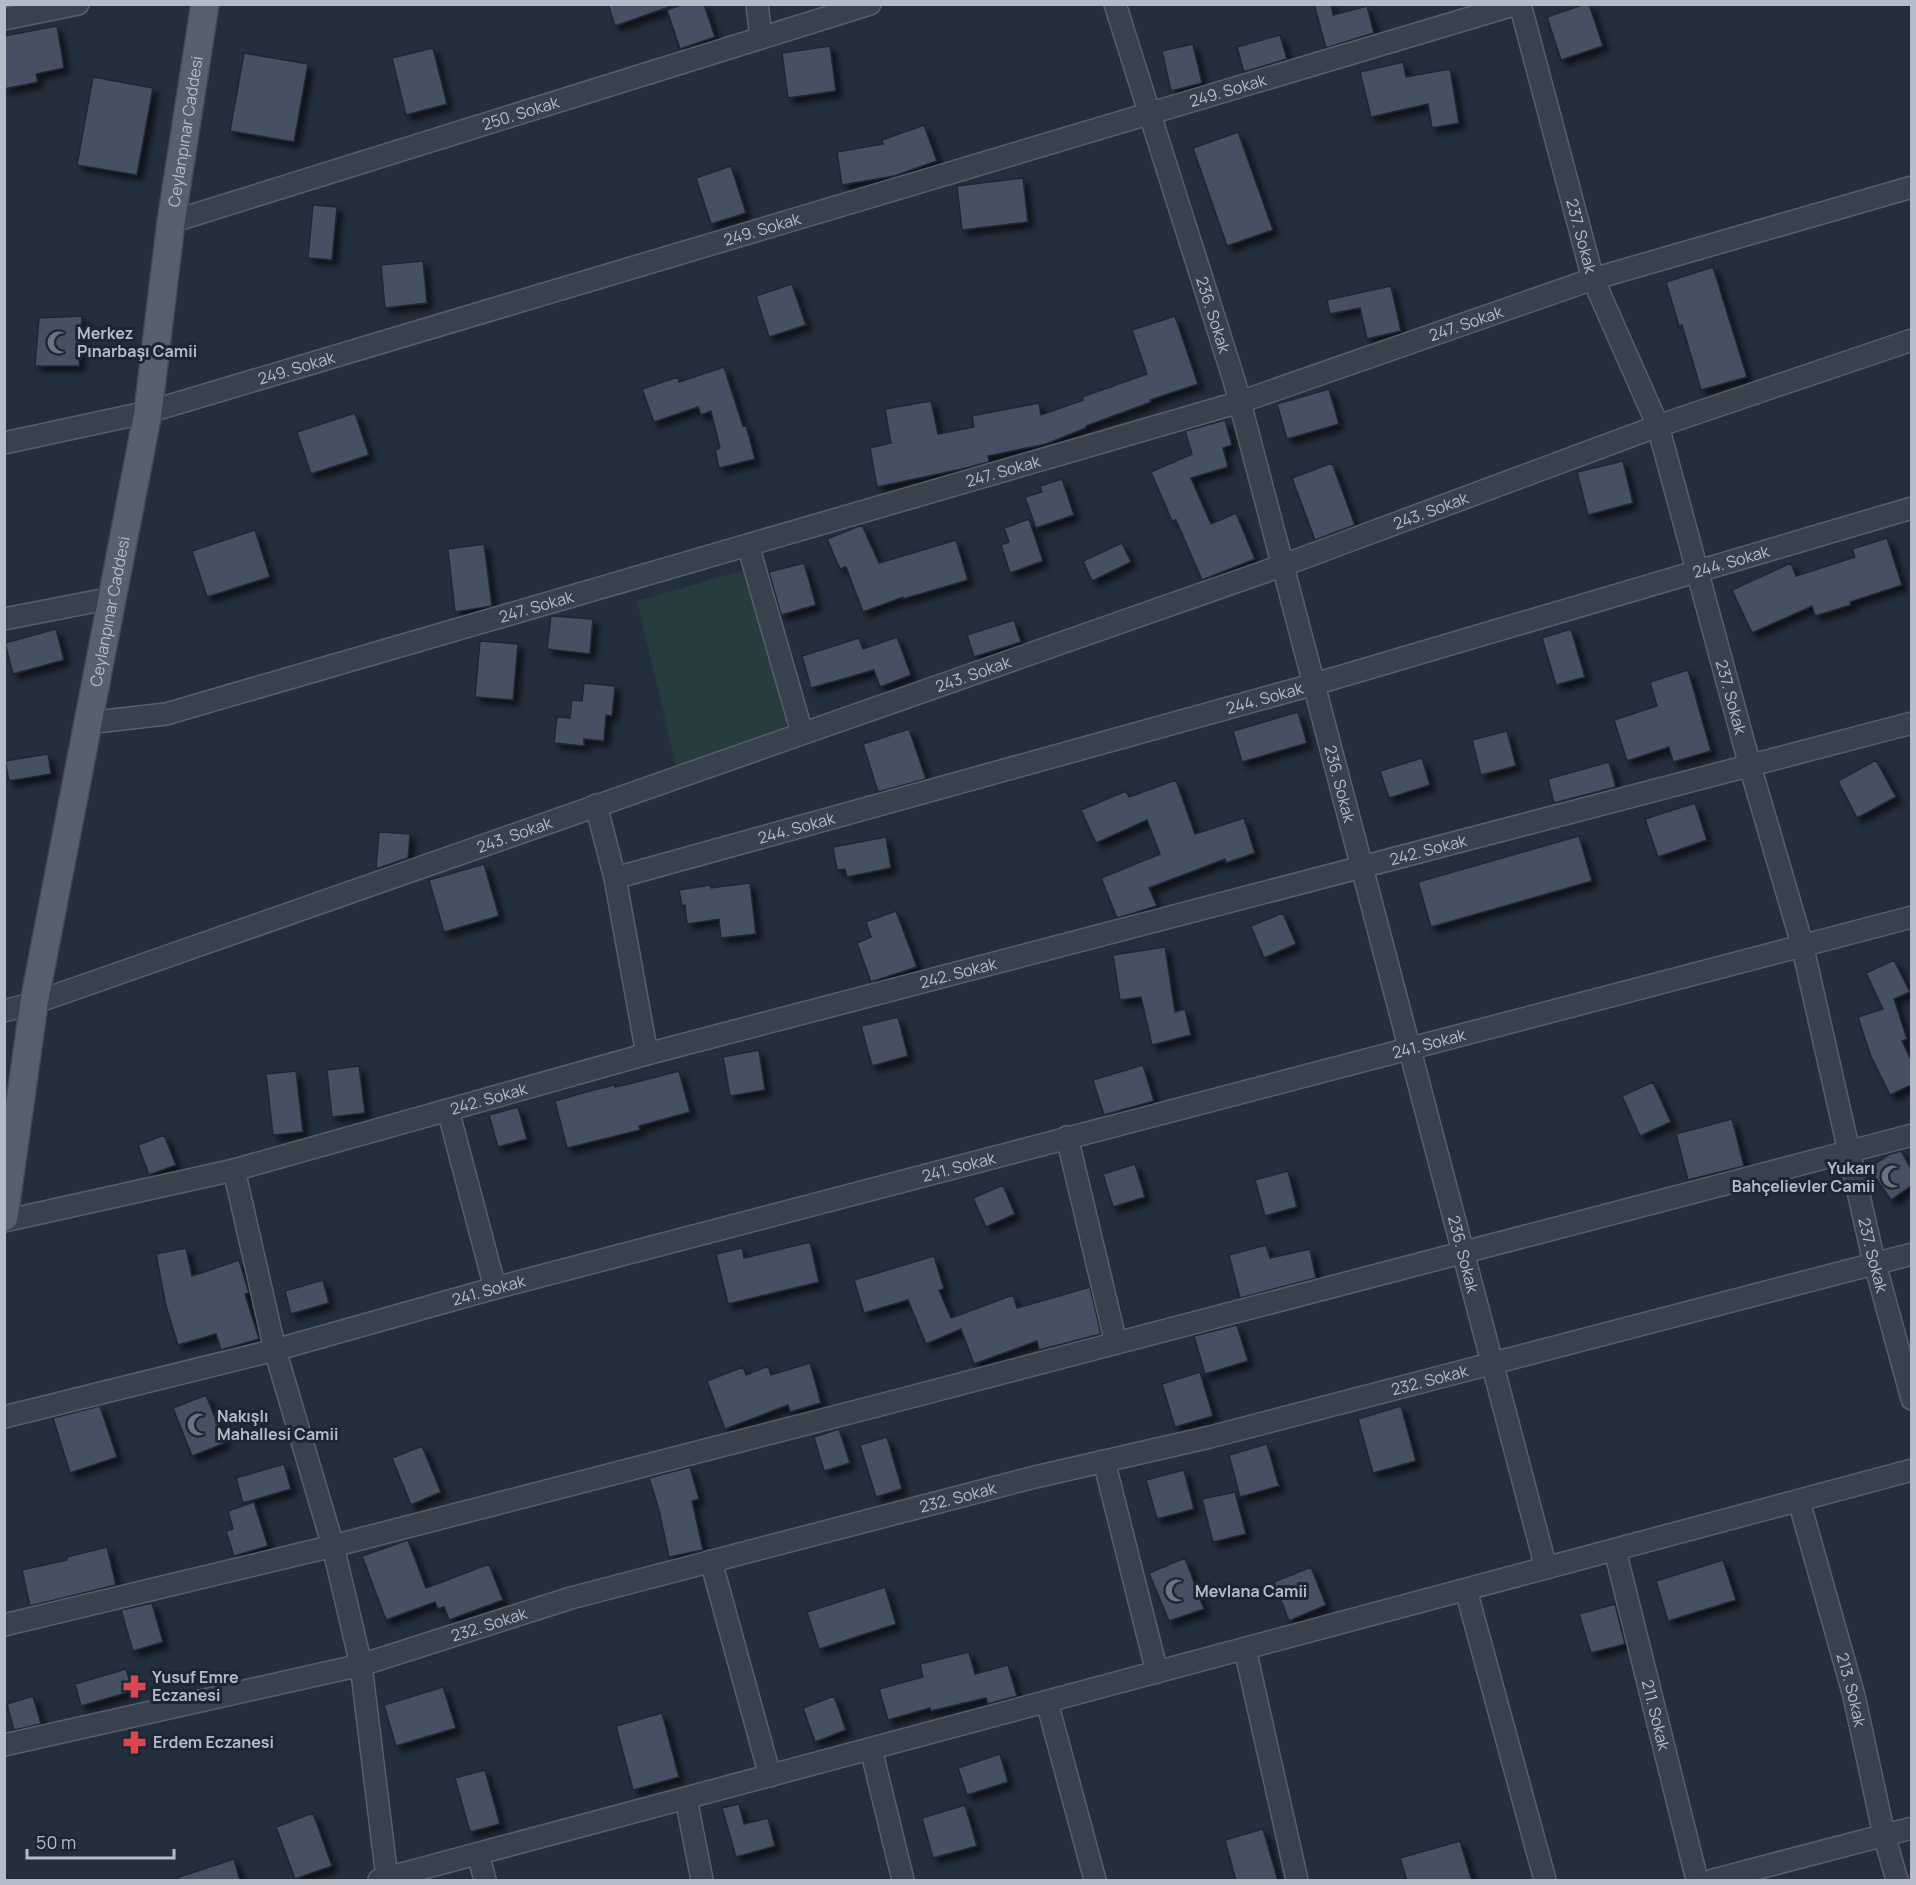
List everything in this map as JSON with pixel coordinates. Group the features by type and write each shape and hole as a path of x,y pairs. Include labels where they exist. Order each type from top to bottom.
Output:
{"main road":[{"name":"Ceylanpınar Caddesi","path":"4,1219 34,1003 148,411 171,222 206,4"}],"street":[{"path":"4,19 78,4"},
{"path":"757,4 761,38"},
{"name":"250. Sokak","path":"171,222 870,4"},
{"name":"236. Sokak","path":"1115,4 1240,402 1546,1568"},
{"name":"249. Sokak","path":"4,444 148,411 1519,4"},
{"name":"237. Sokak","path":"1519,4 1593,279 1658,426 1750,766 1802,944 1875,1265 1911,1399"},
{"name":"247. Sokak","path":"87,723 166,714 1240,402 1593,279 1911,187"},
{"name":"243. Sokak","path":"4,1011 34,1003 1284,566 1658,426 1911,340"},
{"name":"244. Sokak","path":"615,878 1315,684 1911,508"},
{"path":"748,545 802,733"},
{"path":"4,619 112,598"},
{"name":"242. Sokak","path":"4,1219 234,1170 647,1054 1911,723"},
{"path":"596,805 615,878 647,1054"},
{"name":"241. Sokak","path":"4,1417 275,1350 495,1288 1911,917"},
{"path":"448,1110 495,1288"},
{"path":"4,1625 333,1546 1116,1344 1911,1135"},
{"path":"1067,1137 1116,1344"},
{"path":"234,1170 275,1350 333,1546 361,1665 383,1879 1911,1470"},
{"name":"232. Sokak","path":"4,1745 361,1665 571,1598 1035,1477 1210,1437 1911,1254"},
{"path":"1104,1461 1157,1672"},
{"name":"213. Sokak","path":"1799,1501 1854,1696 1884,1835 1897,1881"},
{"name":"211. Sokak","path":"1615,1550 1697,1881"},
{"path":"711,1562 770,1776"},
{"path":"1466,1590 1545,1881"},
{"path":"1245,1648 1297,1881"},
{"path":"1047,1702 1095,1881"},
{"path":"871,1749 903,1881"},
{"path":"686,1798 702,1881"},
{"path":"1713,1881 1911,1828"},
{"path":"478,1854 485,1881"}],"green space":[{"path":"748,569 788,720 782,733 677,769 637,601"}],"building":[{"path":"608,4 669,4 669,7 615,26"},
{"path":"684,4 704,4 715,37 680,49 667,10"},
{"path":"1314,4 1331,4 1333,15 1367,6 1374,33 1326,48"},
{"path":"1589,4 1603,46 1561,60 1547,17"},
{"path":"57,26 64,68 36,74 38,82 4,89 4,36"},
{"path":"1280,35 1287,59 1244,72 1237,47"},
{"path":"1193,44 1202,83 1171,91 1162,51"},
{"path":"830,46 836,91 788,98 782,53"},
{"path":"433,48 447,104 406,115 392,58"},
{"path":"244,53 308,64 294,142 230,131"},
{"path":"1403,62 1406,77 1450,69 1459,123 1432,128 1428,104 1371,117 1360,72"},
{"path":"93,77 153,88 137,175 77,165"},
{"path":"924,125 937,161 894,176 842,185 837,152 883,144 882,140"},
{"path":"1238,132 1273,230 1227,246 1193,148"},
{"path":"731,166 746,213 711,224 696,178"},
{"path":"1023,178 1028,222 962,230 957,186"},
{"path":"313,205 337,207 332,260 308,258"},
{"path":"423,261 427,303 385,308 381,265"},
{"path":"1713,267 1747,377 1701,390 1682,325 1679,326 1666,282"},
{"path":"792,284 806,325 769,337 756,296"},
{"path":"1391,286 1401,331 1367,339 1360,308 1330,314 1327,300"},
{"name":"Merkez Pınarbaşı Camii","path":"82,316 79,366 35,366 39,318"},
{"path":"1175,316 1198,384 1150,400 1151,402 1086,426 1086,428 1046,444 988,456 989,462 962,469 877,487 870,448 891,443 885,409 931,401 938,434 974,427 972,416 1039,403 1041,415 1083,400 1082,397 1147,374 1132,330"},
{"path":"724,367 743,426 746,425 755,459 719,468 715,450 720,448 711,411 701,415 698,407 654,422 642,389 678,377 679,382"},
{"path":"1329,389 1339,424 1287,439 1277,404"},
{"path":"355,413 369,455 311,474 297,432"},
{"path":"1225,420 1232,445 1223,448 1228,467 1191,478 1211,524 1236,513 1255,559 1202,580 1176,520 1172,521 1151,472 1192,454 1185,431"},
{"path":"1623,461 1633,503 1588,515 1577,472"},
{"path":"1332,463 1355,525 1315,540 1292,478"},
{"path":"1062,479 1074,515 1036,528 1025,497 1042,492 1040,486"},
{"path":"1029,519 1043,561 1010,573 1001,545 1009,542 1004,528"},
{"path":"862,525 879,563 956,540 968,580 903,599 903,597 863,612 846,567 840,569 827,539"},
{"path":"255,530 270,577 207,597 192,551"},
{"path":"1887,538 1902,585 1815,616 1812,606 1752,633 1732,590 1791,563 1796,576 1855,557 1852,549"},
{"path":"1122,543 1131,562 1092,581 1083,561"},
{"path":"484,544 492,606 455,612 448,549"},
{"path":"804,563 816,605 781,615 769,572"},
{"path":"551,616 593,619 590,654 547,649"},
{"path":"1014,620 1021,642 974,657 967,635"},
{"path":"56,629 64,660 13,674 5,643"},
{"path":"1571,629 1585,677 1556,685 1542,638"},
{"path":"897,637 911,675 880,687 874,670 811,688 802,656 859,638 863,649"},
{"path":"480,641 518,644 513,700 475,697"},
{"path":"1688,670 1711,751 1673,762 1669,747 1627,761 1614,720 1657,706 1650,682"},
{"path":"584,683 615,686 612,716 606,715 604,741 584,739 584,746 554,743 557,717 570,718 572,700 582,701"},
{"path":"1298,712 1307,743 1242,762 1233,731"},
{"path":"909,729 926,779 878,792 863,744"},
{"path":"1507,731 1516,766 1481,775 1472,740"},
{"path":"48,754 51,774 9,781 5,761"},
{"path":"1422,758 1430,785 1389,798 1380,771"},
{"path":"1876,760 1896,797 1857,818 1838,781"},
{"path":"1609,762 1616,787 1554,803 1548,779"},
{"path":"1176,780 1195,834 1244,818 1255,853 1226,863 1225,859 1149,888 1157,906 1117,918 1101,878 1160,854 1147,820 1096,843 1081,810 1126,791 1129,797"},
{"path":"1695,803 1707,840 1658,857 1645,819"},
{"path":"379,832 410,834 408,858 376,869"},
{"path":"1579,836 1592,881 1431,927 1418,882"},
{"path":"886,837 891,868 847,877 845,869 837,870 833,847"},
{"path":"484,864 499,916 444,932 429,880"},
{"path":"750,883 756,934 721,938 719,919 687,924 685,905 682,906 679,890 710,885 711,888"},
{"path":"896,911 917,967 871,982 857,943 871,937 866,922"},
{"path":"1283,913 1296,944 1264,958 1251,926"},
{"path":"1165,947 1175,1012 1185,1009 1191,1035 1152,1045 1141,997 1120,1000 1113,955"},
{"path":"1894,960 1910,992 1894,999 1907,1039 1902,1041 1911,1060 1911,1085 1890,1095 1870,1054 1858,1017 1883,1009 1866,973"},
{"path":"898,1017 908,1056 872,1066 861,1026"},
{"path":"759,1050 765,1090 730,1096 723,1057"},
{"path":"1143,1065 1154,1101 1104,1115 1093,1080"},
{"path":"359,1066 365,1113 332,1117 327,1070"},
{"path":"296,1071 303,1132 273,1135 266,1074"},
{"path":"679,1071 690,1112 639,1126 640,1130 567,1148 555,1101"},
{"path":"1653,1082 1671,1122 1640,1136 1622,1096"},
{"path":"518,1107 527,1139 498,1147 489,1115"},
{"path":"1732,1119 1744,1166 1688,1180 1676,1134"},
{"path":"164,1135 176,1165 149,1175 138,1145"},
{"name":"Yukarı Bahçelievler Camii","path":"1901,1151 1911,1169 1911,1186 1891,1200 1869,1168 1890,1154"},
{"path":"1135,1164 1145,1197 1113,1207 1103,1174"},
{"path":"1288,1171 1297,1207 1265,1216 1255,1180"},
{"path":"1003,1185 1015,1214 986,1227 973,1198"},
{"path":"810,1242 819,1282 728,1304 716,1254 742,1248 744,1258"},
{"path":"1266,1245 1270,1258 1310,1249 1316,1278 1240,1298 1229,1255"},
{"path":"186,1248 192,1276 239,1260 249,1293 245,1294 259,1339 221,1350 216,1334 178,1345 166,1306 156,1254"},
{"path":"934,1256 944,1289 939,1290 951,1318 1013,1295 1017,1308 1090,1287 1101,1334 1039,1350 1037,1341 974,1364 961,1329 926,1344 908,1300 864,1313 854,1280"},
{"path":"323,1280 329,1303 291,1314 285,1291"},
{"path":"1237,1325 1248,1361 1205,1374 1194,1336"},
{"path":"810,1363 821,1403 790,1412 788,1405 725,1429 707,1381 743,1367 746,1375 768,1366 771,1375"},
{"path":"1200,1372 1213,1416 1175,1427 1162,1384"},
{"name":"Nakışlı Mahallesi Camii","path":"206,1395 225,1443 192,1456 173,1408"},
{"path":"100,1406 117,1457 70,1473 53,1418"},
{"path":"1401,1406 1416,1461 1373,1473 1358,1419"},
{"path":"839,1429 850,1463 824,1471 814,1437"},
{"path":"887,1437 902,1489 876,1497 860,1445"},
{"path":"1267,1444 1279,1486 1240,1497 1229,1455"},
{"path":"422,1446 441,1492 411,1505 392,1458"},
{"path":"284,1464 291,1489 243,1503 236,1478"},
{"path":"690,1467 699,1499 692,1501 703,1550 669,1557 659,1510 649,1478"},
{"path":"1184,1470 1194,1509 1157,1519 1146,1480"},
{"path":"1235,1492 1246,1534 1213,1542 1202,1499"},
{"path":"254,1502 268,1546 234,1556 226,1531 233,1529 228,1511"},
{"path":"408,1540 426,1588 489,1564 503,1600 449,1620 444,1607 438,1609 435,1602 386,1620 362,1556"},
{"path":"107,1547 116,1585 30,1606 22,1570 67,1560 67,1557"},
{"name":"Mevlana Camii","path":"1185,1558 1204,1609 1169,1621 1149,1573"},
{"path":"1723,1560 1736,1600 1668,1621 1656,1581"},
{"path":"1311,1567 1326,1605 1289,1621 1274,1582"},
{"path":"885,1587 896,1624 819,1649 807,1612"},
{"path":"152,1603 163,1642 133,1651 121,1610"},
{"path":"1615,1604 1625,1644 1591,1653 1579,1614"},
{"path":"969,1652 975,1674 1008,1665 1017,1696 988,1704 986,1698 931,1711 930,1708 888,1720 879,1689 923,1677 920,1664"},
{"path":"126,1669 133,1691 81,1706 75,1684"},
{"path":"443,1687 456,1728 396,1746 384,1705"},
{"path":"33,1696 41,1724 14,1730 7,1704"},
{"path":"834,1696 846,1730 815,1742 803,1708"},
{"path":"662,1713 679,1777 633,1790 616,1726"},
{"path":"1000,1754 1008,1782 967,1795 958,1768"},
{"path":"485,1770 500,1824 470,1832 455,1778"},
{"path":"739,1804 744,1824 768,1818 775,1846 736,1857 722,1808"},
{"path":"965,1805 977,1846 933,1858 922,1818"},
{"path":"313,1813 332,1866 295,1879 276,1827"},
{"path":"1263,1829 1278,1881 1236,1881 1225,1840"},
{"path":"1460,1841 1472,1881 1407,1881 1400,1858"},
{"path":"234,1859 240,1881 179,1881 179,1877"}],"place":[{"name":"Merkez Pınarbaşı Camii","path":"59,342"},
{"name":"Yukarı Bahçelievler Camii","path":"1893,1177"},
{"name":"Nakışlı Mahallesi Camii","path":"199,1425"},
{"name":"Mevlana Camii","path":"1177,1591"},
{"name":"Yusuf Emre Eczanesi","path":"134,1686"},
{"name":"Erdem Eczanesi","path":"135,1742"}]}
